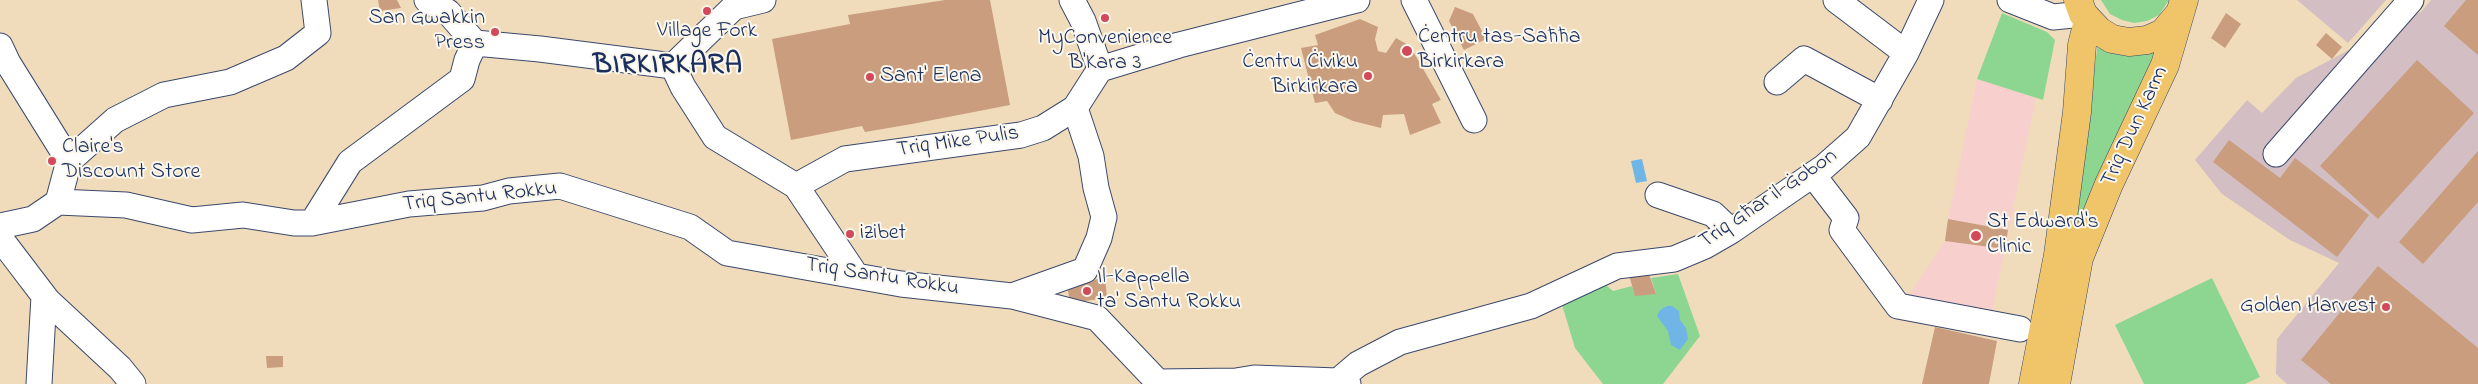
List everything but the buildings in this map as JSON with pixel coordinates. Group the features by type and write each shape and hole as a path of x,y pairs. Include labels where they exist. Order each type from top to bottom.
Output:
{"highway":[{"name":"Triq Dun Karm","path":"2083,12 2099,32 2112,39 2129,42 2147,40 2162,33 2182,7"},
{"name":"Triq Dun Karm","path":"2056,384 2079,258 2109,184 2165,65 2182,7"},
{"name":"Triq Dun Karm","path":"2033,384 2058,255 2077,112 2083,12"}],"street":[{"path":"0,226 33,219 58,202 69,161 115,120 164,95 230,82 286,58 318,33 314,0"},
{"path":"426,0 448,12 475,43 540,49 673,66"},
{"path":"673,66 734,3 762,0"},
{"path":"1072,0 1083,21 1100,69 1179,45 1357,0"},
{"path":"1414,0 1474,120"},
{"path":"1836,0 1906,53"},
{"name":"Triq Għar il-Ġobon","path":"1343,383 1358,364 1400,342 1530,306 1617,266 1674,259 1705,246 1731,231 1813,175 1858,137 1906,53 1932,0"},
{"path":"2010,0 2053,17 2083,12"},
{"path":"2276,154 2411,0"},
{"path":"312,223 350,162 462,79 466,60 475,43"},
{"path":"0,46 8,63 69,161"},
{"path":"1777,82 1804,59 1880,100"},
{"path":"673,66 692,102 715,137 796,186 855,274"},
{"name":"Triq Mike Pulis","path":"796,186 845,159 1021,135 1043,128 1075,108 1100,69"},
{"path":"1012,296 1084,270 1099,238 1104,217 1096,188 1092,156 1075,108"},
{"path":"1813,175 1846,218 1842,230 1898,306 2020,330"},
{"name":"Triq Santu Rokku","path":"58,202 126,205 192,220 243,215 294,223 312,223 409,204 483,198 509,191 560,186 690,227 727,254 855,274 902,284 1012,296 1097,318 1158,382 1236,381 1254,378 1343,383"},
{"path":"1658,195 1713,214 1731,231"},
{"path":"0,238 44,296 120,368 133,384"},
{"path":"38,384 44,296"}],"shaded area":[{"path":"2297,0 2386,0 2348,43"},
{"path":"2431,0 2478,0 2478,384 2287,384 2276,374 2277,339 2339,263 2290,240 2222,194 2195,160 2247,100 2262,113 2296,78 2421,12"},
{"path":"1977,79 2036,98 1991,317 1905,301 1945,241"}],"green space":[{"path":"2101,0 2169,0 2159,15 2147,21 2134,23 2110,14"},
{"path":"2002,13 2047,32 2055,40 2043,100 1977,79"},
{"path":"2098,43 2156,49 2067,265"},
{"path":"1678,274 1700,336 1663,384 1603,384 1575,348 1560,298 1600,280 1613,291 1632,286 1635,295 1656,294 1651,278"},
{"path":"2212,278 2260,377 2245,384 2144,384 2115,325"}],"water":[{"path":"1642,159 1647,181 1636,183 1631,161"},
{"path":"1667,306 1672,306 1679,311 1680,320 1686,328 1688,339 1680,350 1671,345 1668,331 1657,316 1660,310"}],"place":[{"name":"Village Fork","path":"707,11"},
{"name":"MyConvenience B'Kara 3","path":"1105,18"},
{"name":"San Gwakkin Press","path":"495,32"},
{"name":"Ċentru tas-Saħħa Birkirkara","path":"1407,51"},
{"name":"Ċentru Ċiviku Birkirkara","path":"1368,76"},
{"name":"Sant' Elena","path":"870,77"},
{"name":"Claire's Discount Store","path":"52,161"},
{"name":"izibet","path":"850,234"},
{"name":"St Edward's Clinic","path":"1976,236"},
{"name":"Il-Kappella ta' Santu Rokku","path":"1087,291"},
{"name":"Golden Harvest","path":"2386,307"}],"district":[{"name":"BIRKIRKARA","path":"668,67"}]}
